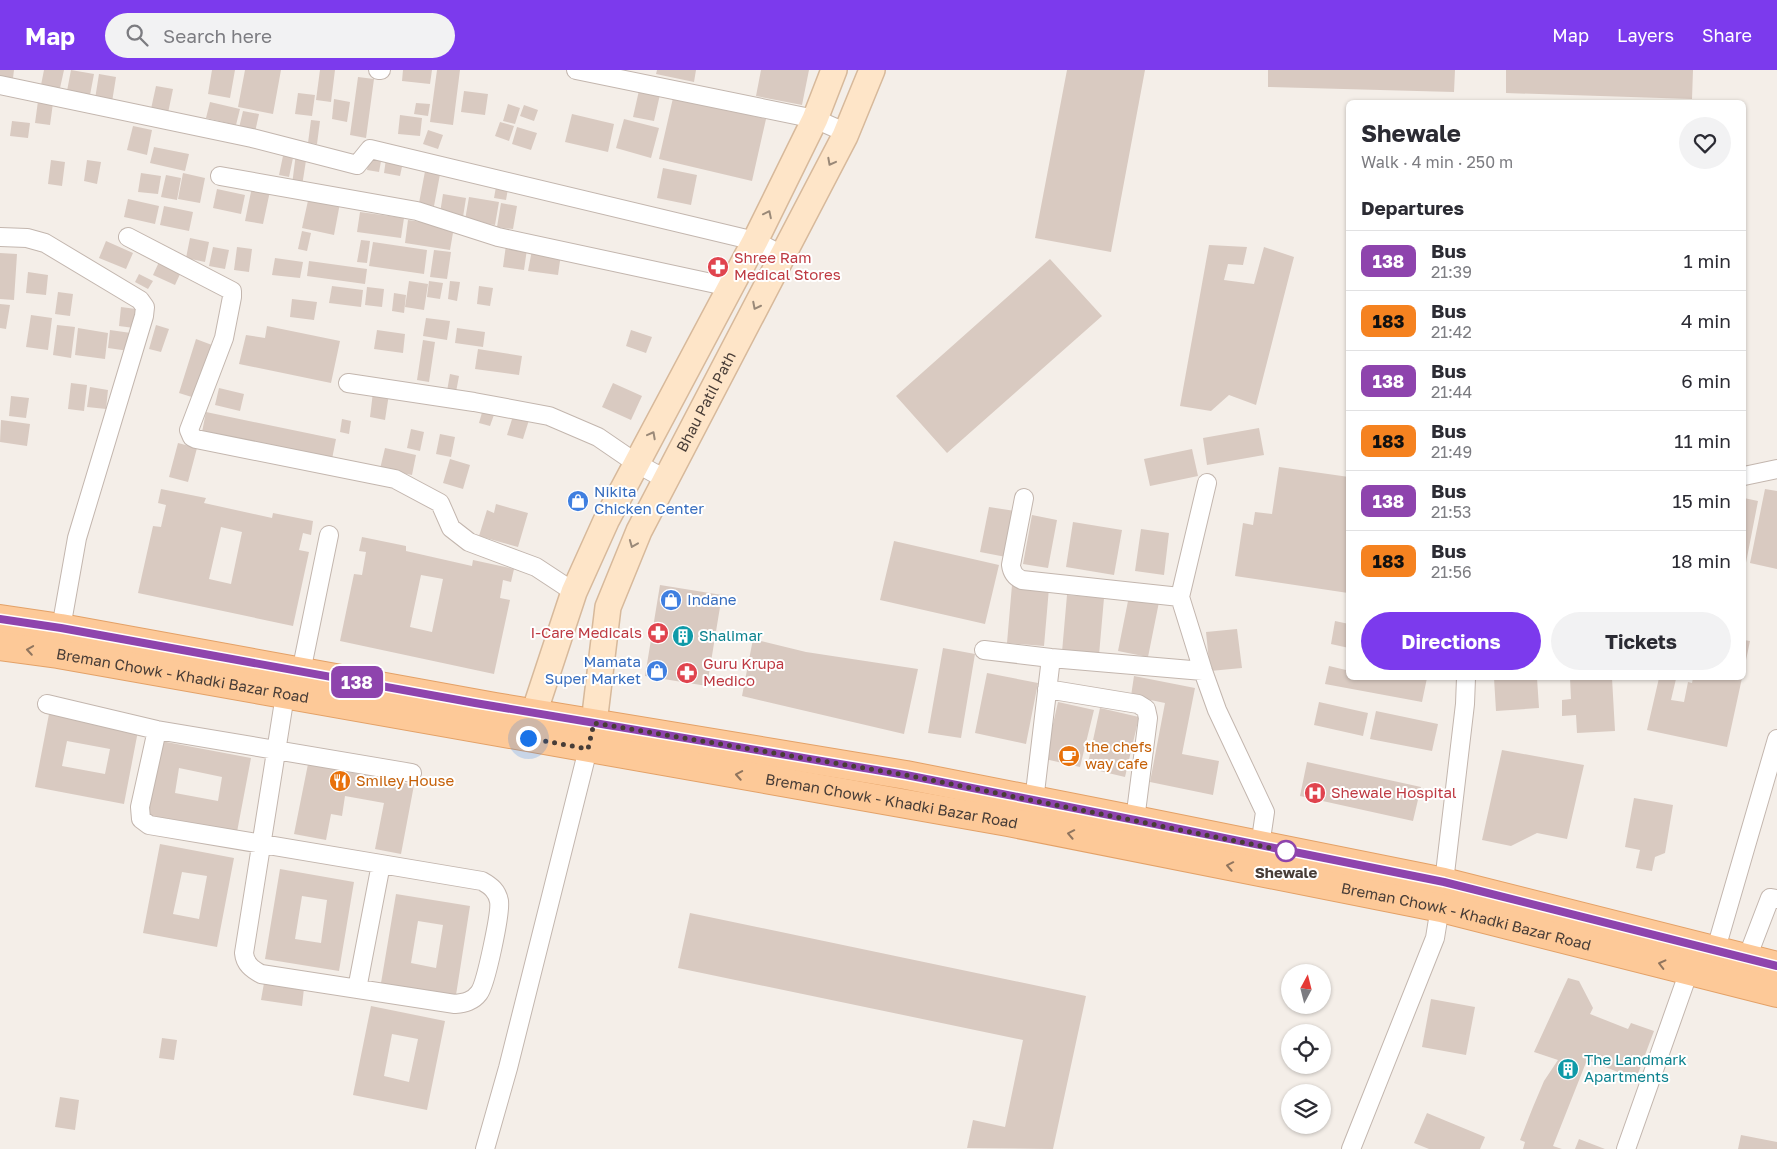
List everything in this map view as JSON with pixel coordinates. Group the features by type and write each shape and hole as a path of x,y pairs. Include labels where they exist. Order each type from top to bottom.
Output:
{"main road":[{"path":"531,726 574,592 606,521 755,241 815,119 834,70"},
{"name":"Bhau Patil Path","path":"591,736 608,607 638,531 847,133 872,70"},
{"path":"708,330 736,344"},
{"name":"Breman Chowk - Khadki Bazar Road","path":"0,619 61,628 301,672 531,726"},
{"path":"58,654 61,628"},
{"name":"Breman Chowk - Khadki Bazar Road","path":"0,646 58,654 285,695 531,726 591,736 1008,822 1442,895"},
{"name":"Breman Chowk - Khadki Bazar Road","path":"591,736 906,775 1260,846 1704,966 1777,993"},
{"name":"Breman Chowk - Khadki Bazar Road","path":"1704,966 1747,958 1777,966"}],"street":[{"path":"576,70 815,119 847,133"},
{"path":"0,85 252,138 357,165 370,149 755,241 782,254"},
{"path":"220,176 417,211 498,237 730,288"},
{"path":"0,237 27,238 45,243 140,300 145,307 144,316 77,538 61,628"},
{"path":"128,237 232,291 224,338 189,430 192,437 395,480 440,503 451,528 469,542 536,567 574,592"},
{"path":"348,383 474,402 550,416 598,437 636,463 665,479"},
{"path":"1746,476 1777,469"},
{"path":"1207,483 1180,597 1217,710 1265,812 1260,846"},
{"path":"1024,498 1011,565 1014,574 1018,578 1022,580 1180,597"},
{"path":"301,672 329,535"},
{"path":"984,650 1051,658 1203,671"},
{"path":"1034,801 1051,658"},
{"path":"1351,1149 1434,938 1442,895 1465,704 1466,680"},
{"path":"1047,690 1138,704 1146,709 1148,718 1135,820"},
{"path":"157,730 140,807 140,813 144,822 148,825 261,844 381,864 482,881 496,892 500,910 483,985 472,1000 455,1004 261,974 248,965 244,959 244,953 261,844 285,695"},
{"path":"47,704 157,730 412,773"},
{"path":"485,1149 510,1058 591,736"},
{"path":"1626,1149 1704,966 1772,779 1777,739"},
{"path":"357,989 381,864"},
{"path":"1747,958 1770,898 1777,899"}],"building":[{"path":"0,70 14,70 13,78 0,76"},
{"path":"44,70 64,70 60,88 41,85"},
{"path":"71,70 94,74 90,95 67,91"},
{"path":"212,70 235,70 230,98 208,94"},
{"path":"245,70 281,70 273,114 238,107"},
{"path":"320,70 335,70 331,102 316,100"},
{"path":"403,70 432,70 430,84 402,81"},
{"path":"437,70 460,70 453,125 430,122"},
{"path":"657,70 696,70 694,82 656,74"},
{"path":"761,70 809,70 802,105 756,96"},
{"path":"1067,70 1145,70 1111,252 1035,238"},
{"path":"1268,70 1455,70 1454,92 1268,87"},
{"path":"1506,70 1693,70 1692,99 1506,93"},
{"path":"99,74 116,77 112,102 95,99"},
{"path":"358,77 374,79 366,138 350,135"},
{"path":"156,86 173,89 168,113 151,109"},
{"path":"640,86 661,90 654,121 633,117"},
{"path":"464,91 488,94 485,115 461,112"},
{"path":"298,93 315,95 312,116 295,114"},
{"path":"673,98 766,119 752,181 659,159"},
{"path":"334,99 350,102 347,122 332,119"},
{"path":"38,101 53,103 50,125 35,123"},
{"path":"210,102 240,109 236,125 206,118"},
{"path":"416,103 430,104 428,116 414,114"},
{"path":"508,104 520,108 515,124 503,121"},
{"path":"524,105 538,110 534,121 520,116"},
{"path":"243,111 259,114 255,132 239,128"},
{"path":"572,114 614,124 608,152 565,142"},
{"path":"400,115 422,118 420,136 398,134"},
{"path":"624,119 659,128 651,158 616,148"},
{"path":"311,120 320,121 317,144 308,143"},
{"path":"12,121 30,123 28,138 10,136"},
{"path":"500,122 514,126 509,141 495,136"},
{"path":"133,126 152,130 147,155 127,150"},
{"path":"517,127 537,133 531,150 512,144"},
{"path":"428,130 443,135 438,149 423,144"},
{"path":"154,147 189,154 185,171 150,163"},
{"path":"284,151 294,153 289,177 279,175"},
{"path":"296,153 307,154 302,186 292,185"},
{"path":"370,154 382,156 379,172 367,170"},
{"path":"386,159 403,162 400,176 384,173"},
{"path":"51,160 65,162 62,186 48,184"},
{"path":"87,160 101,162 97,184 84,181"},
{"path":"426,166 441,169 434,206 419,203"},
{"path":"663,168 697,175 691,205 657,198"},
{"path":"141,173 161,176 158,194 138,192"},
{"path":"183,173 205,178 200,203 178,199"},
{"path":"166,175 181,178 177,200 161,197"},
{"path":"497,181 509,183 506,200 494,198"},
{"path":"252,187 270,191 263,224 245,221"},
{"path":"217,189 245,195 241,214 213,208"},
{"path":"443,194 466,198 463,217 440,213"},
{"path":"309,196 340,203 334,235 302,228"},
{"path":"469,197 499,202 495,225 465,220"},
{"path":"128,199 159,206 155,224 124,217"},
{"path":"501,203 517,206 513,229 497,227"},
{"path":"164,206 193,212 189,231 160,225"},
{"path":"360,212 404,218 401,238 357,232"},
{"path":"408,220 454,227 450,250 405,243"},
{"path":"302,231 311,233 307,251 298,249"},
{"path":"190,238 209,242 205,262 186,258"},
{"path":"361,240 370,241 367,263 357,262"},
{"path":"106,241 133,253 126,269 99,258"},
{"path":"373,242 427,250 424,274 369,266"},
{"path":"506,245 527,249 524,270 503,267"},
{"path":"1209,245 1247,247 1243,265 1228,264 1224,280 1254,284 1264,247 1294,257 1256,405 1229,395 1211,411 1180,406"},
{"path":"213,247 229,250 225,269 209,266"},
{"path":"237,247 252,249 249,272 234,270"},
{"path":"434,250 451,252 447,279 430,277"},
{"path":"532,250 561,254 558,275 528,271"},
{"path":"0,253 17,254 14,300 0,299"},
{"path":"275,258 303,262 300,278 272,275"},
{"path":"1050,259 1102,316 947,453 896,396"},
{"path":"309,261 367,269 365,284 307,276"},
{"path":"159,262 181,272 175,285 153,275"},
{"path":"28,272 48,275 46,295 26,293"},
{"path":"139,274 153,281 148,289 135,282"},
{"path":"409,281 428,284 424,310 405,307"},
{"path":"429,281 443,283 440,299 427,297"},
{"path":"450,281 460,282 457,301 448,299"},
{"path":"332,286 363,290 361,307 329,303"},
{"path":"479,286 493,288 490,306 477,304"},
{"path":"367,287 384,289 382,307 365,305"},
{"path":"58,292 73,294 70,316 55,314"},
{"path":"394,293 406,295 404,313 392,311"},
{"path":"292,299 317,302 314,320 290,317"},
{"path":"0,304 10,305 6,329 0,328"},
{"path":"121,307 136,309 134,328 119,326"},
{"path":"31,315 52,318 48,350 26,347"},
{"path":"426,318 450,321 447,340 423,336"},
{"path":"57,325 75,327 71,358 53,355"},
{"path":"156,325 169,329 161,352 149,349"},
{"path":"267,326 340,341 331,383 239,364 246,335 265,338"},
{"path":"78,328 108,333 105,359 75,355"},
{"path":"457,328 485,332 483,347 455,343"},
{"path":"110,330 131,333 129,351 108,348"},
{"path":"377,330 405,334 403,353 374,349"},
{"path":"631,330 652,337 646,353 626,346"},
{"path":"196,339 212,345 195,398 179,393"},
{"path":"423,340 435,342 429,382 417,380"},
{"path":"478,349 522,356 519,375 475,369"},
{"path":"450,374 459,376 456,392 447,391"},
{"path":"71,383 87,385 84,411 68,409"},
{"path":"613,383 642,396 631,420 602,407"},
{"path":"90,387 108,390 106,409 87,407"},
{"path":"219,388 244,394 240,411 215,405"},
{"path":"373,392 389,394 385,420 370,417"},
{"path":"11,396 29,398 26,418 9,416"},
{"path":"483,409 495,412 490,426 479,423"},
{"path":"206,412 336,439 331,464 201,437"},
{"path":"513,416 529,420 523,439 507,435"},
{"path":"342,419 351,421 349,434 340,432"},
{"path":"1,420 30,424 27,446 0,442"},
{"path":"1259,428 1264,455 1207,465 1203,438"},
{"path":"411,429 424,432 420,451 407,448"},
{"path":"440,434 455,437 451,457 436,454"},
{"path":"178,443 197,448 188,482 169,477"},
{"path":"385,448 416,455 412,475 380,469"},
{"path":"1192,449 1198,476 1150,486 1144,459"},
{"path":"450,459 470,465 463,489 443,483"},
{"path":"1279,467 1346,477 1346,593 1235,576 1243,523 1253,525 1255,512 1272,514"},
{"path":"161,489 206,498 204,503 272,518 273,513 313,521 311,535 303,533 299,550 309,552 293,626 138,593 153,526 161,527 166,505 158,503","holes":["221,527 242,532 231,584 209,579"]},
{"path":"1765,489 1777,491 1777,569 1750,563"},
{"path":"1746,498 1758,501 1746,563"},
{"path":"496,504 528,513 518,547 479,536 487,510 494,513"},
{"path":"989,507 1015,511 1006,557 980,552"},
{"path":"1032,515 1057,520 1048,568 1023,564"},
{"path":"1073,522 1122,530 1114,575 1066,567"},
{"path":"1141,529 1169,533 1164,575 1135,571"},
{"path":"362,537 406,546 406,551 472,566 473,560 514,569 511,582 503,580 500,598 510,600 494,674 340,641 354,574 362,575 366,552 359,551","holes":["421,575 443,579 432,632 410,627"]},
{"path":"894,541 999,565 985,624 880,600"},
{"name":"Shalimar","path":"660,585 722,595 707,686 645,676"},
{"path":"1012,585 1049,588 1044,646 1007,643"},
{"path":"1067,595 1104,598 1099,655 1062,652"},
{"path":"1129,596 1159,602 1148,657 1118,651"},
{"path":"1335,621 1346,623 1346,647 1331,644"},
{"path":"1237,629 1242,668 1210,671 1206,632"},
{"path":"753,639 806,652 918,669 904,734 742,696"},
{"path":"1746,640 1750,641 1746,660"},
{"path":"943,648 975,654 961,738 928,733"},
{"path":"1329,666 1346,670 1346,680 1427,680 1422,702 1325,684"},
{"path":"987,673 1038,683 1026,744 975,733"},
{"path":"1134,676 1195,688 1182,754 1219,761 1213,795 1150,782 1165,703 1131,696"},
{"path":"1494,680 1537,680 1539,708 1496,711"},
{"path":"1570,680 1612,680 1615,731 1577,733 1576,715 1562,716 1562,700 1571,699"},
{"path":"1659,680 1676,680 1671,700 1684,702 1688,682 1692,683 1693,680 1742,680 1727,747 1647,730"},
{"path":"1058,702 1094,710 1080,767 1045,759"},
{"path":"1319,702 1368,713 1363,736 1314,725"},
{"path":"1100,708 1139,717 1125,777 1087,768"},
{"path":"1376,711 1438,724 1432,751 1370,739"},
{"path":"49,714 138,731 124,804 35,787","holes":["67,741 110,749 105,774 62,766"]},
{"path":"161,741 251,758 237,832 147,815","holes":["179,768 222,777 218,801 175,793"]},
{"path":"1502,750 1584,765 1567,839 1537,833 1511,846 1482,840"},
{"path":"1307,762 1421,787 1413,821 1300,796"},
{"path":"308,764 414,785 401,854 375,849 384,803 345,796 342,816 331,814 326,840 294,834"},
{"path":"1634,798 1673,805 1665,853 1655,857 1652,871 1636,868 1640,850 1625,847"},
{"path":"160,844 234,858 217,947 143,933","holes":["182,872 207,876 199,919 173,914"]},
{"path":"280,869 354,882 339,971 265,959","holes":["302,896 327,900 321,943 295,939"]},
{"path":"396,894 470,906 456,995 381,983","holes":["418,921 443,925 436,968 411,963"]},
{"path":"690,913 1086,996 1053,1149 967,1148 973,1120 1005,1127 1023,1040 678,968"},
{"name":"The Landmark Apartments","path":"1568,978 1579,981 1593,1008 1590,1014 1628,1029 1631,1023 1654,1031 1636,1079 1587,1060 1553,1146 1562,1149 1523,1149 1525,1142 1520,1140 1544,1081 1558,1060 1534,1052"},
{"path":"264,983 304,988 302,1006 261,1000"},
{"path":"1431,999 1475,1007 1466,1055 1422,1047"},
{"path":"371,1006 445,1021 427,1110 353,1095","holes":["392,1034 418,1039 409,1082 384,1076"]},
{"path":"162,1038 177,1040 174,1060 159,1058"},
{"path":"60,1097 79,1100 75,1130 55,1127"},
{"path":"1427,1113 1485,1137 1480,1149 1429,1149 1414,1143"},
{"path":"1741,1135 1777,1142 1777,1149 1738,1149"},
{"path":"1579,1139 1605,1149 1575,1149"}],"bus line":[{"name":"138","path":"0,619 61,628 514,710 906,775 1444,882 1777,966"}],"place":[{"name":"Shree Ram Medical Stores","path":"718,267"},
{"name":"Nikita Chicken Center","path":"578,501"},
{"name":"Indane","path":"671,600"},
{"name":"I-Care Medicals","path":"658,633"},
{"name":"Shalimar","path":"683,636"},
{"name":"Mamata Super Market","path":"657,671"},
{"name":"Guru Krupa Medico","path":"687,673"},
{"name":"the chefs way cafe","path":"1069,756"},
{"name":"Smiley House","path":"340,781"},
{"name":"Shewale Hospital","path":"1315,793"},
{"name":"Shewale","path":"1286,851"},
{"name":"The Landmark Apartments","path":"1568,1069"}],"route":[{"path":"528,738 588,749 594,723 906,775 1286,851"}]}
